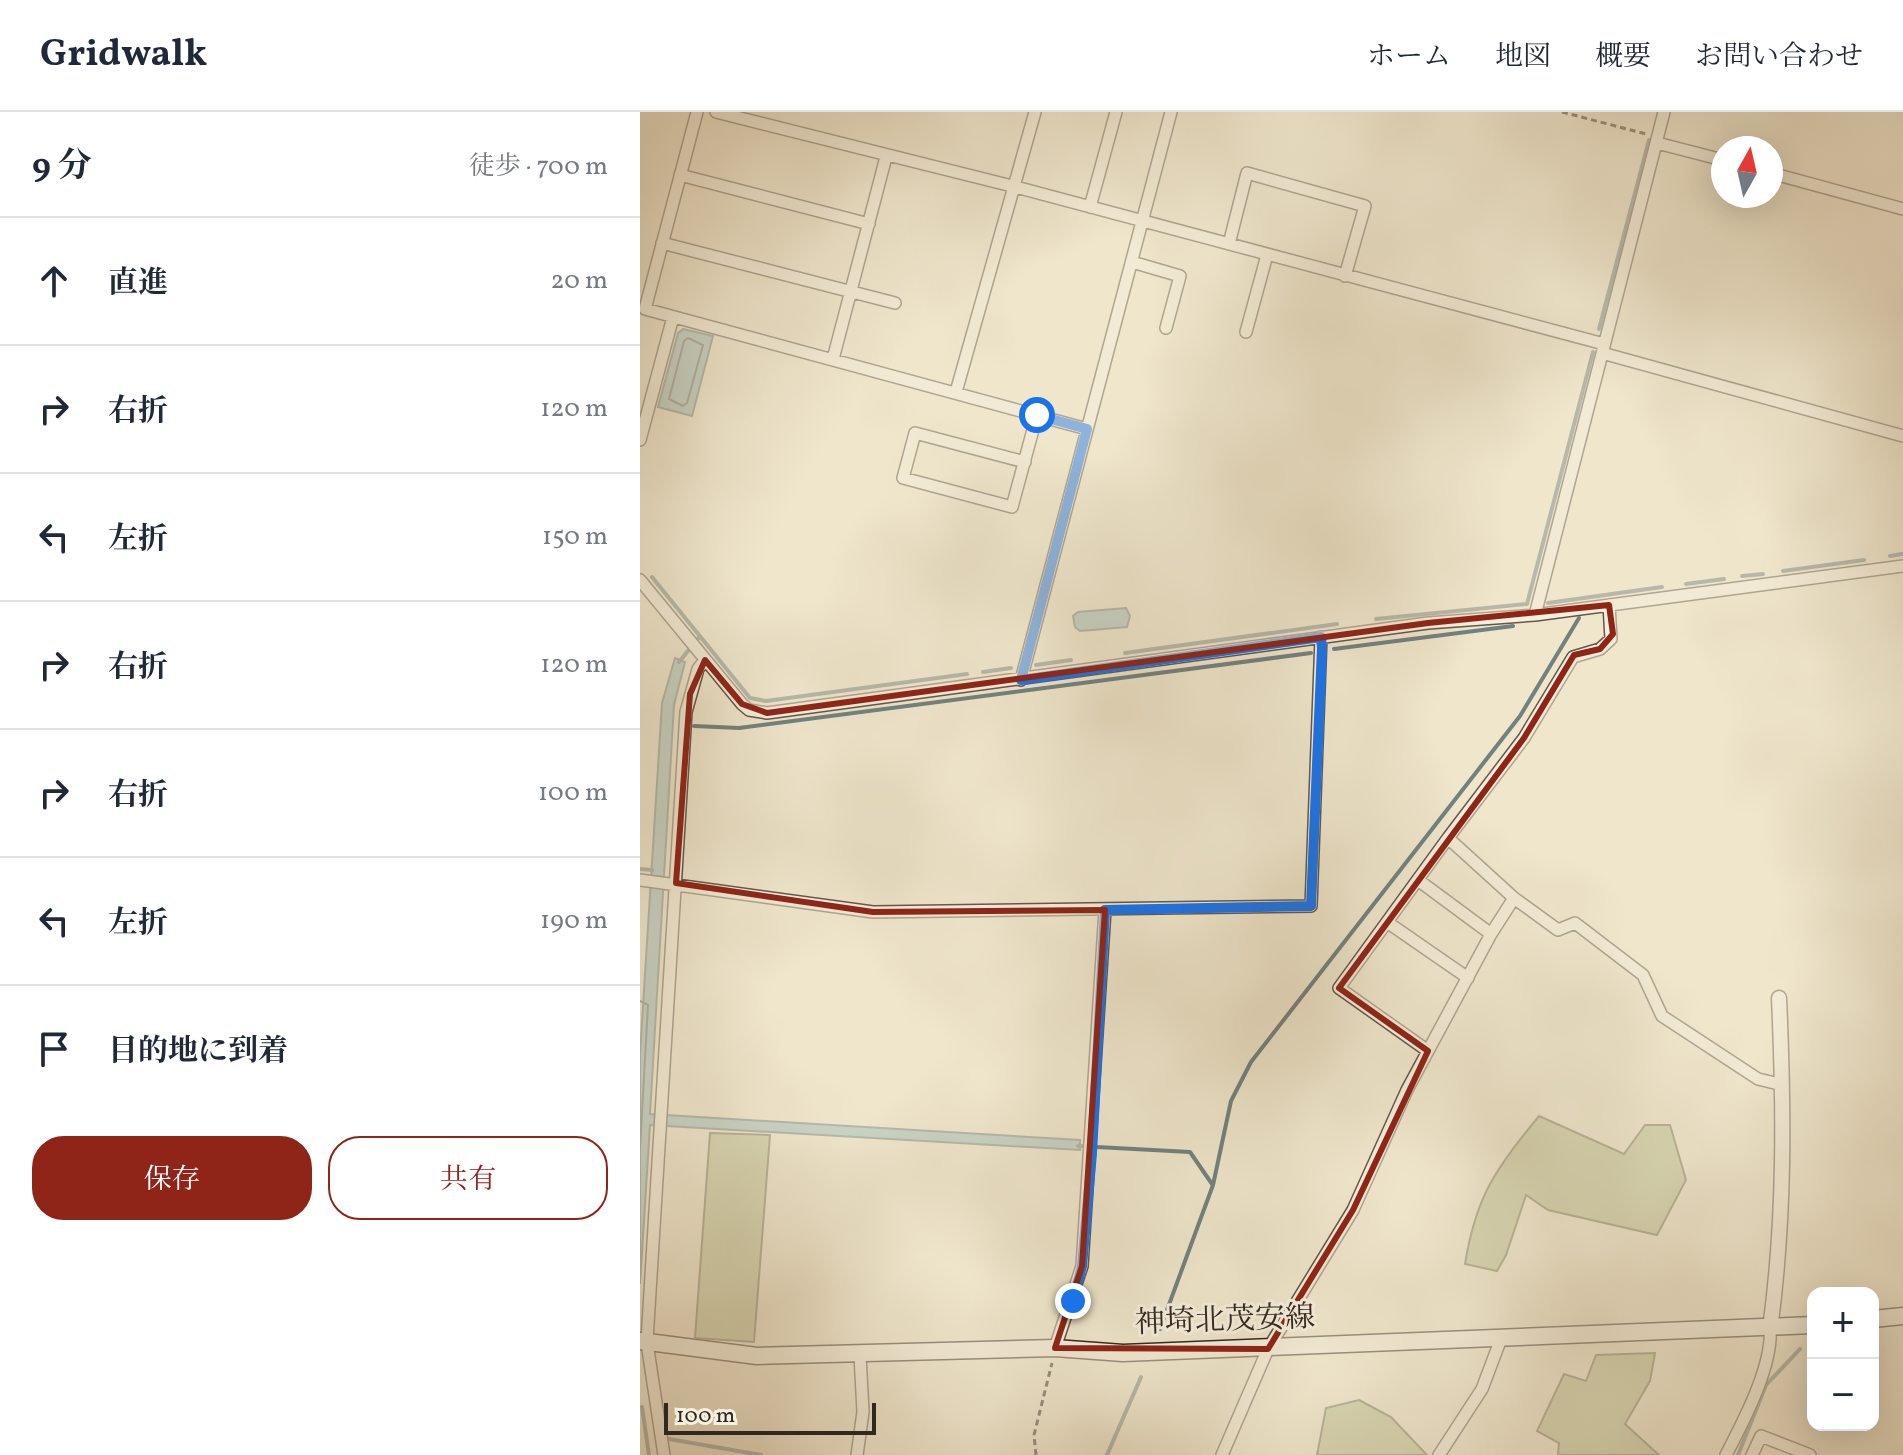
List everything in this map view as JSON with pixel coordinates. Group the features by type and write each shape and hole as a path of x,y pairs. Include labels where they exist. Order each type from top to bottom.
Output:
{"main road":[{"path":"1879,1318 1903,1316"},
{"name":"神埼北茂安線","path":"644,1342 757,1356 1055,1348 1123,1353 1807,1326"}],"street":[{"path":"697,112 645,309 1087,429"},
{"path":"716,112 1229,244 1603,348 1903,436"},
{"path":"956,392 1035,112"},
{"path":"1090,207 1116,112"},
{"path":"1021,680 1171,112"},
{"path":"1535,615 1664,112"},
{"path":"1657,140 1711,156"},
{"path":"833,359 886,157"},
{"path":"1229,244 1247,173 1262,177 1365,206 1345,276"},
{"path":"680,175 869,224"},
{"path":"1783,176 1903,209"},
{"path":"662,243 895,303"},
{"path":"1246,332 1267,255"},
{"path":"1132,262 1180,276 1166,328"},
{"path":"640,440 673,317"},
{"path":"1025,462 915,433 903,478 1012,507 1025,462 1037,415"},
{"path":"640,580 742,704 749,710 767,713 1428,623 1535,615 1903,566"},
{"path":"1428,1051 1339,988 1524,738 1573,657 1600,649 1611,639 1609,605"},
{"path":"644,880 873,912 1311,906 1321,637"},
{"path":"664,1455 644,1342 660,1130 671,882 686,712 698,669 705,660"},
{"path":"1448,838 1514,898 1558,930 1575,923 1643,975 1662,1016 1758,1079 1783,1085"},
{"path":"1418,880 1491,934"},
{"path":"1222,1455 1268,1349 1353,1210 1428,1051 1491,934 1514,898"},
{"path":"1055,1348 1082,1266 1093,1139 1105,910"},
{"path":"1387,922 1468,978"},
{"path":"1726,1455 1745,1419 1771,1343 1770,1329 1781,1250 1783,1085 1779,998"},
{"path":"1439,1455 1482,1389 1502,1336"},
{"path":"857,1455 863,1412 860,1355"},
{"path":"1752,1455 1761,1436 1810,1455"}],"path":[{"path":"1562,112 1657,140"},
{"path":"1036,1455 1034,1435 1055,1348"}],"highlighted area":[{"path":"1609,605 1613,634 1600,649 1574,655 1524,738 1339,988 1428,1051 1353,1210 1268,1349 1055,1348 1082,1266 1105,910 873,912 676,883 690,694 705,660 742,704 767,713 1428,623"}],"green space":[{"path":"1539,1116 1624,1154 1645,1125 1670,1125 1686,1180 1657,1235 1548,1210 1526,1195 1506,1255 1497,1271 1465,1264 1475,1219 1490,1184"},
{"path":"710,1133 770,1135 754,1342 695,1338"},
{"path":"1655,1353 1650,1381 1625,1424 1659,1455 1558,1455 1559,1443 1537,1431 1564,1374 1586,1381 1596,1355"},
{"path":"1359,1400 1391,1417 1427,1455 1317,1455 1326,1408"}],"water":[{"path":"683,329 713,336 692,416 658,407 678,333"},
{"path":"1126,608 1130,616 1127,627 1080,631 1075,627 1073,616 1078,612"},
{"path":"675,658 685,662 674,705 650,1114 1080,1140 1080,1150 650,1125 640,1284 640,1054 662,703"}],"waterway":[{"path":"1599,329 1649,140"},
{"path":"1376,619 1527,604 1593,352"},
{"path":"1890,556 1902,554"},
{"path":"1783,571 1864,560"},
{"path":"1742,576 1763,574"},
{"path":"652,577 750,698 766,701 967,674"},
{"path":"1686,584 1724,579"},
{"path":"1548,603 1662,587"},
{"path":"1160,1329 1213,1185 1231,1101 1251,1062 1520,716 1579,618"},
{"path":"1125,653 1337,624"},
{"path":"1334,649 1513,626"},
{"path":"679,662 700,636"},
{"path":"694,726 739,728 1311,653"},
{"path":"1036,665 1071,660"},
{"path":"983,672 1011,668"},
{"path":"640,869 652,870"},
{"path":"1078,1146 1190,1152 1212,1184"},
{"path":"1738,1455 1766,1385 1800,1349"},
{"path":"1107,1455 1141,1377"},
{"path":"642,1407 649,1455"},
{"path":"669,1439 761,1455"}],"route":[{"path":"1037,415 1087,429 1021,680 1321,637 1322,648 1311,906 1105,910 1092,1153 1082,1266 1073,1301"}]}
